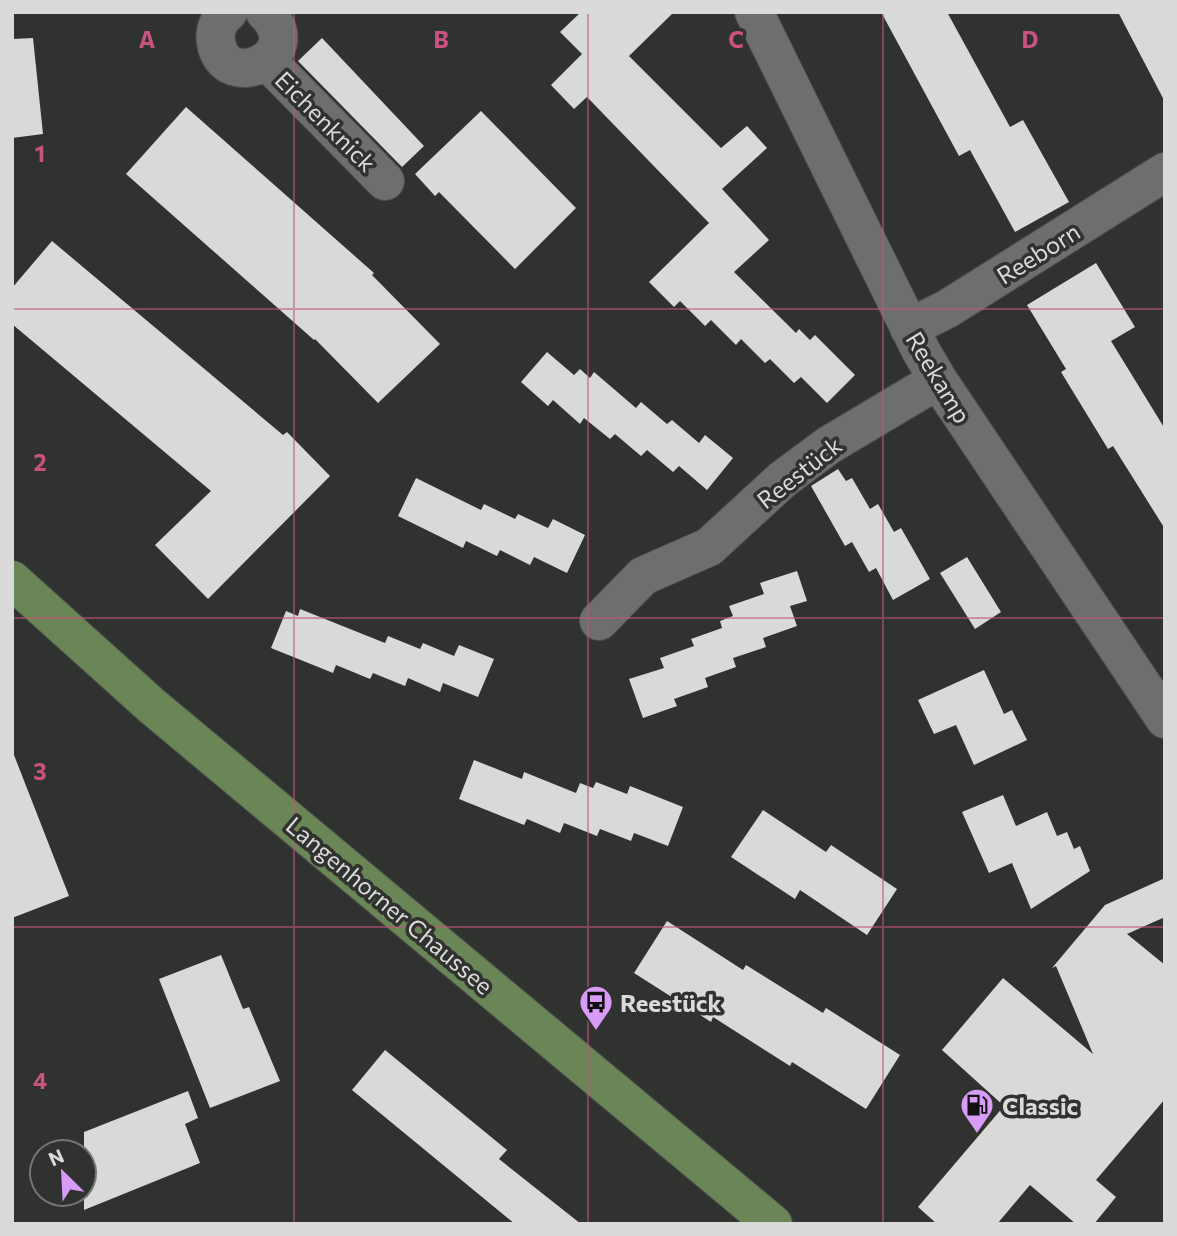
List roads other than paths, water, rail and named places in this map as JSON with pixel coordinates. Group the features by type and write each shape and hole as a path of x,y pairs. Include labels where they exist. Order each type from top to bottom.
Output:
{"main road":[{"name":"Langenhorner Chaussee","path":"12,580 152,706 773,1224"}],"street":[{"name":"Eichenknick","path":"228,12 217,26 215,36 220,55 237,68 258,67 273,54 278,37 273,20 265,12"},
{"name":"Reekamp","path":"754,12 909,328 938,380 1165,719"},
{"name":"Eichenknick","path":"267,61 385,181"},
{"name":"Reeborn","path":"909,328 947,309 1165,172"},
{"name":"Reestück","path":"599,621 643,576 709,547 783,479 830,445 938,380"}],"place":[{"name":"Reestück","path":"596,1032"},
{"name":"Classic","path":"977,1135"}]}
